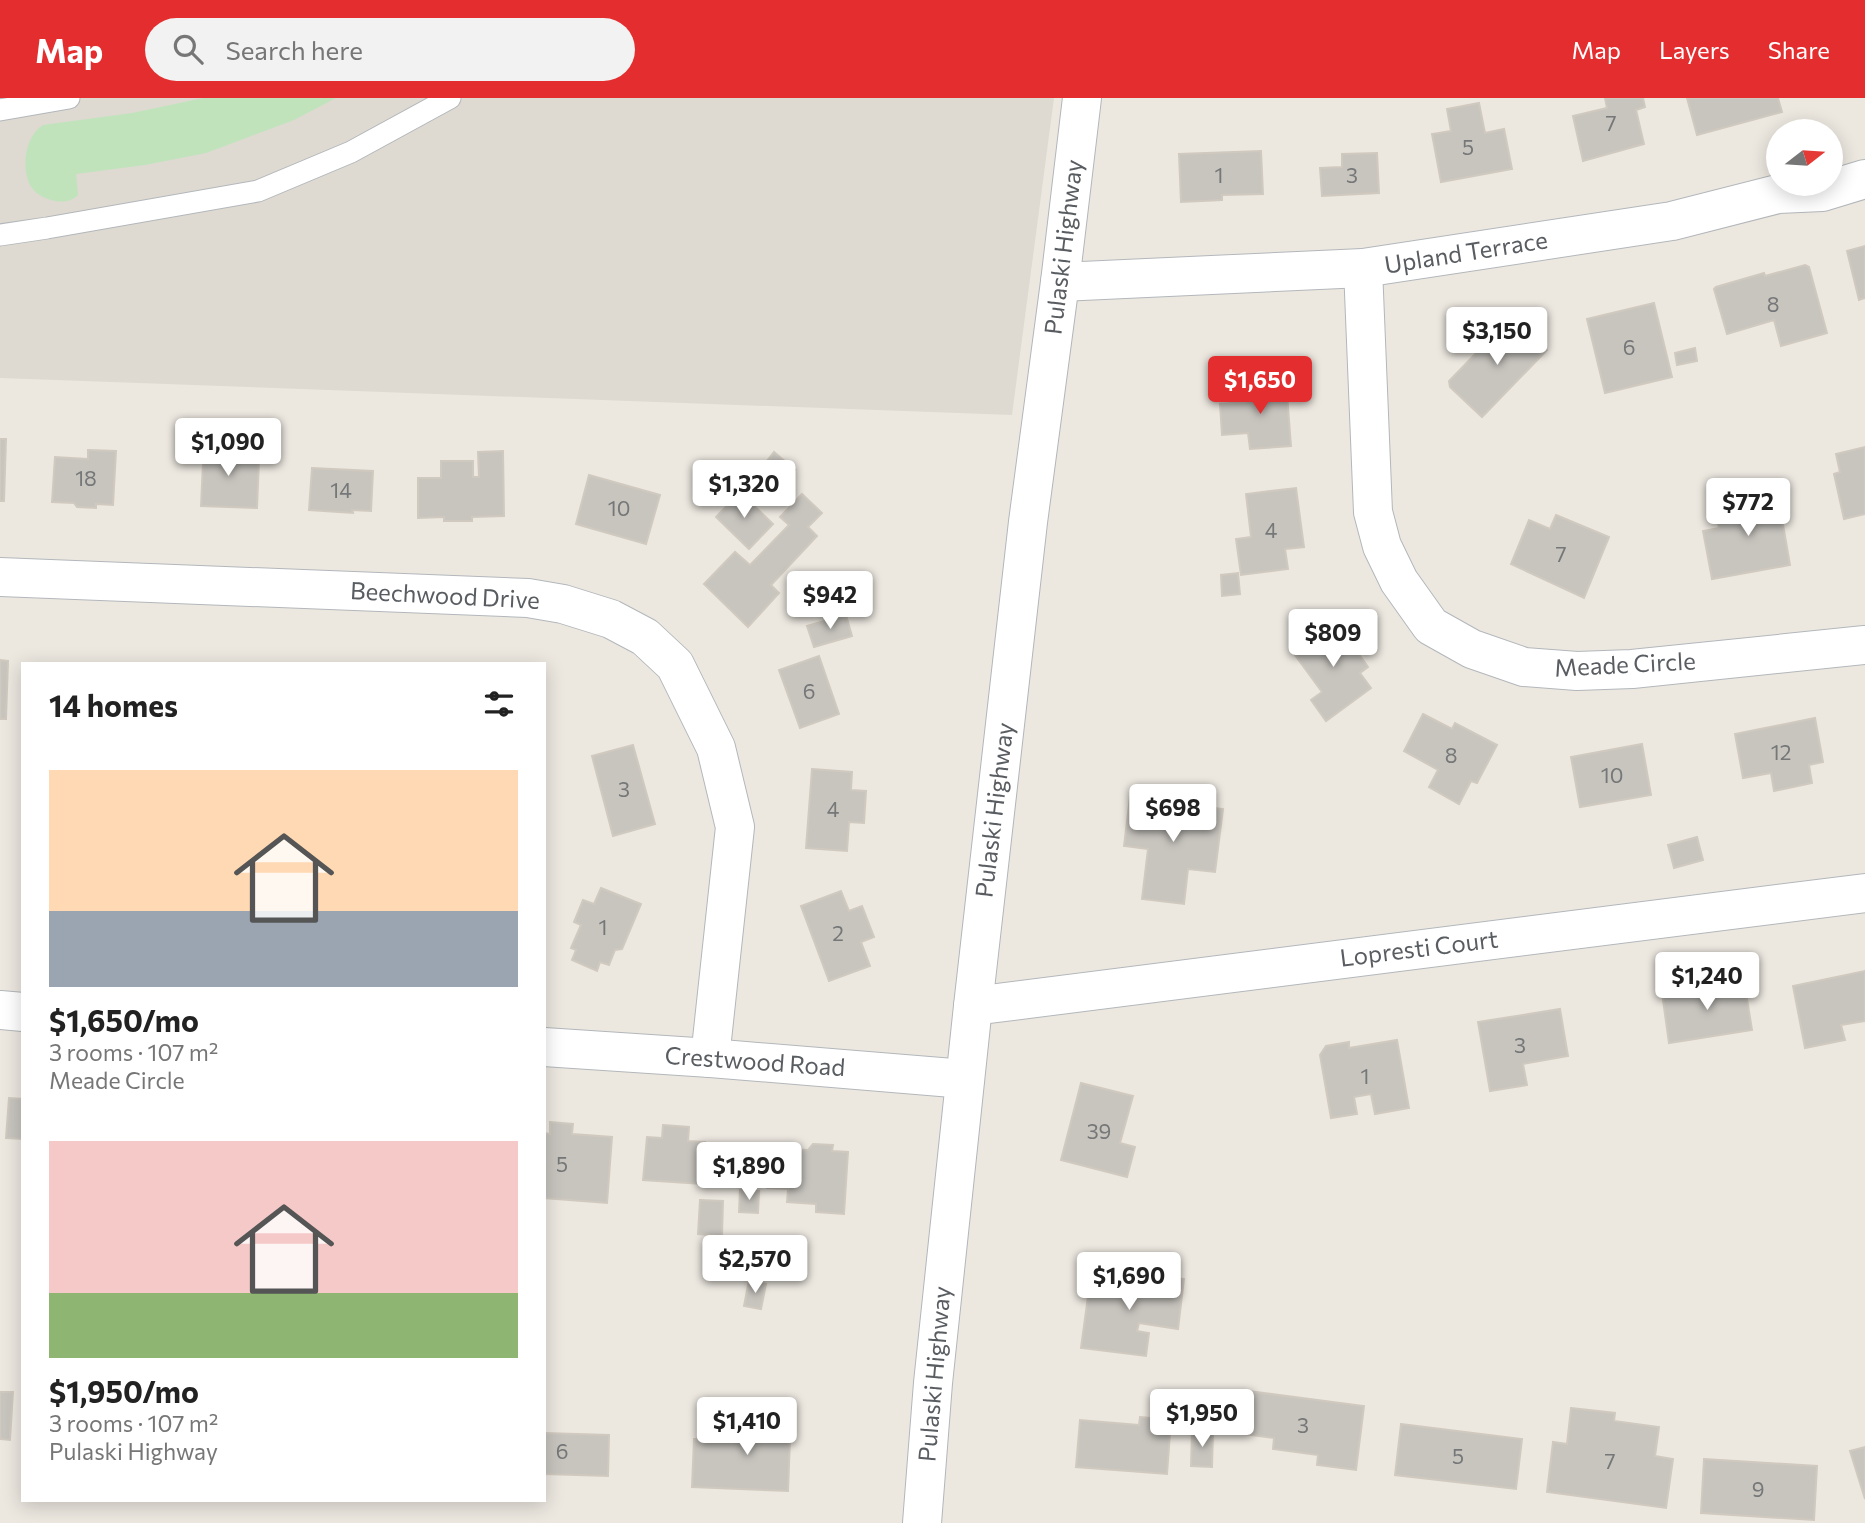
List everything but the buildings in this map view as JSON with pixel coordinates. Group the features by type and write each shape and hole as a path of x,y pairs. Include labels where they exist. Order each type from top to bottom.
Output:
{"street":[{"name":"Pulaski Highway","path":"922,1523 933,1382 973,1006 1028,522 1082,98"},
{"name":"Upland Terrace","path":"1060,282 1363,268 1672,221 1778,194 1822,192 1865,179"},
{"name":"Meade Circle","path":"1363,268 1373,512 1382,546 1399,581 1431,626 1472,649 1524,667 1577,671 1632,669 1865,645"},
{"name":"Beechwood Drive","path":"0,577 528,598 563,604 611,619 645,637 675,664 716,748 734,827 710,1058"},
{"name":"Lopresti Court","path":"973,1006 1865,893"},
{"path":"0,1010 21,1012"},
{"name":"Crestwood Road","path":"546,1047 965,1079"}],"lane":[{"path":"0,110 69,98"},
{"path":"0,235 258,191 351,152 450,98"}],"shaded area":[{"path":"0,98 1054,98 1012,415 0,378"}],"green space":[{"path":"203,98 336,98 294,120 206,153 145,165 76,174 78,195 67,201 52,201 39,195 30,185 26,170 26,152 32,136 43,125 132,113"}]}
